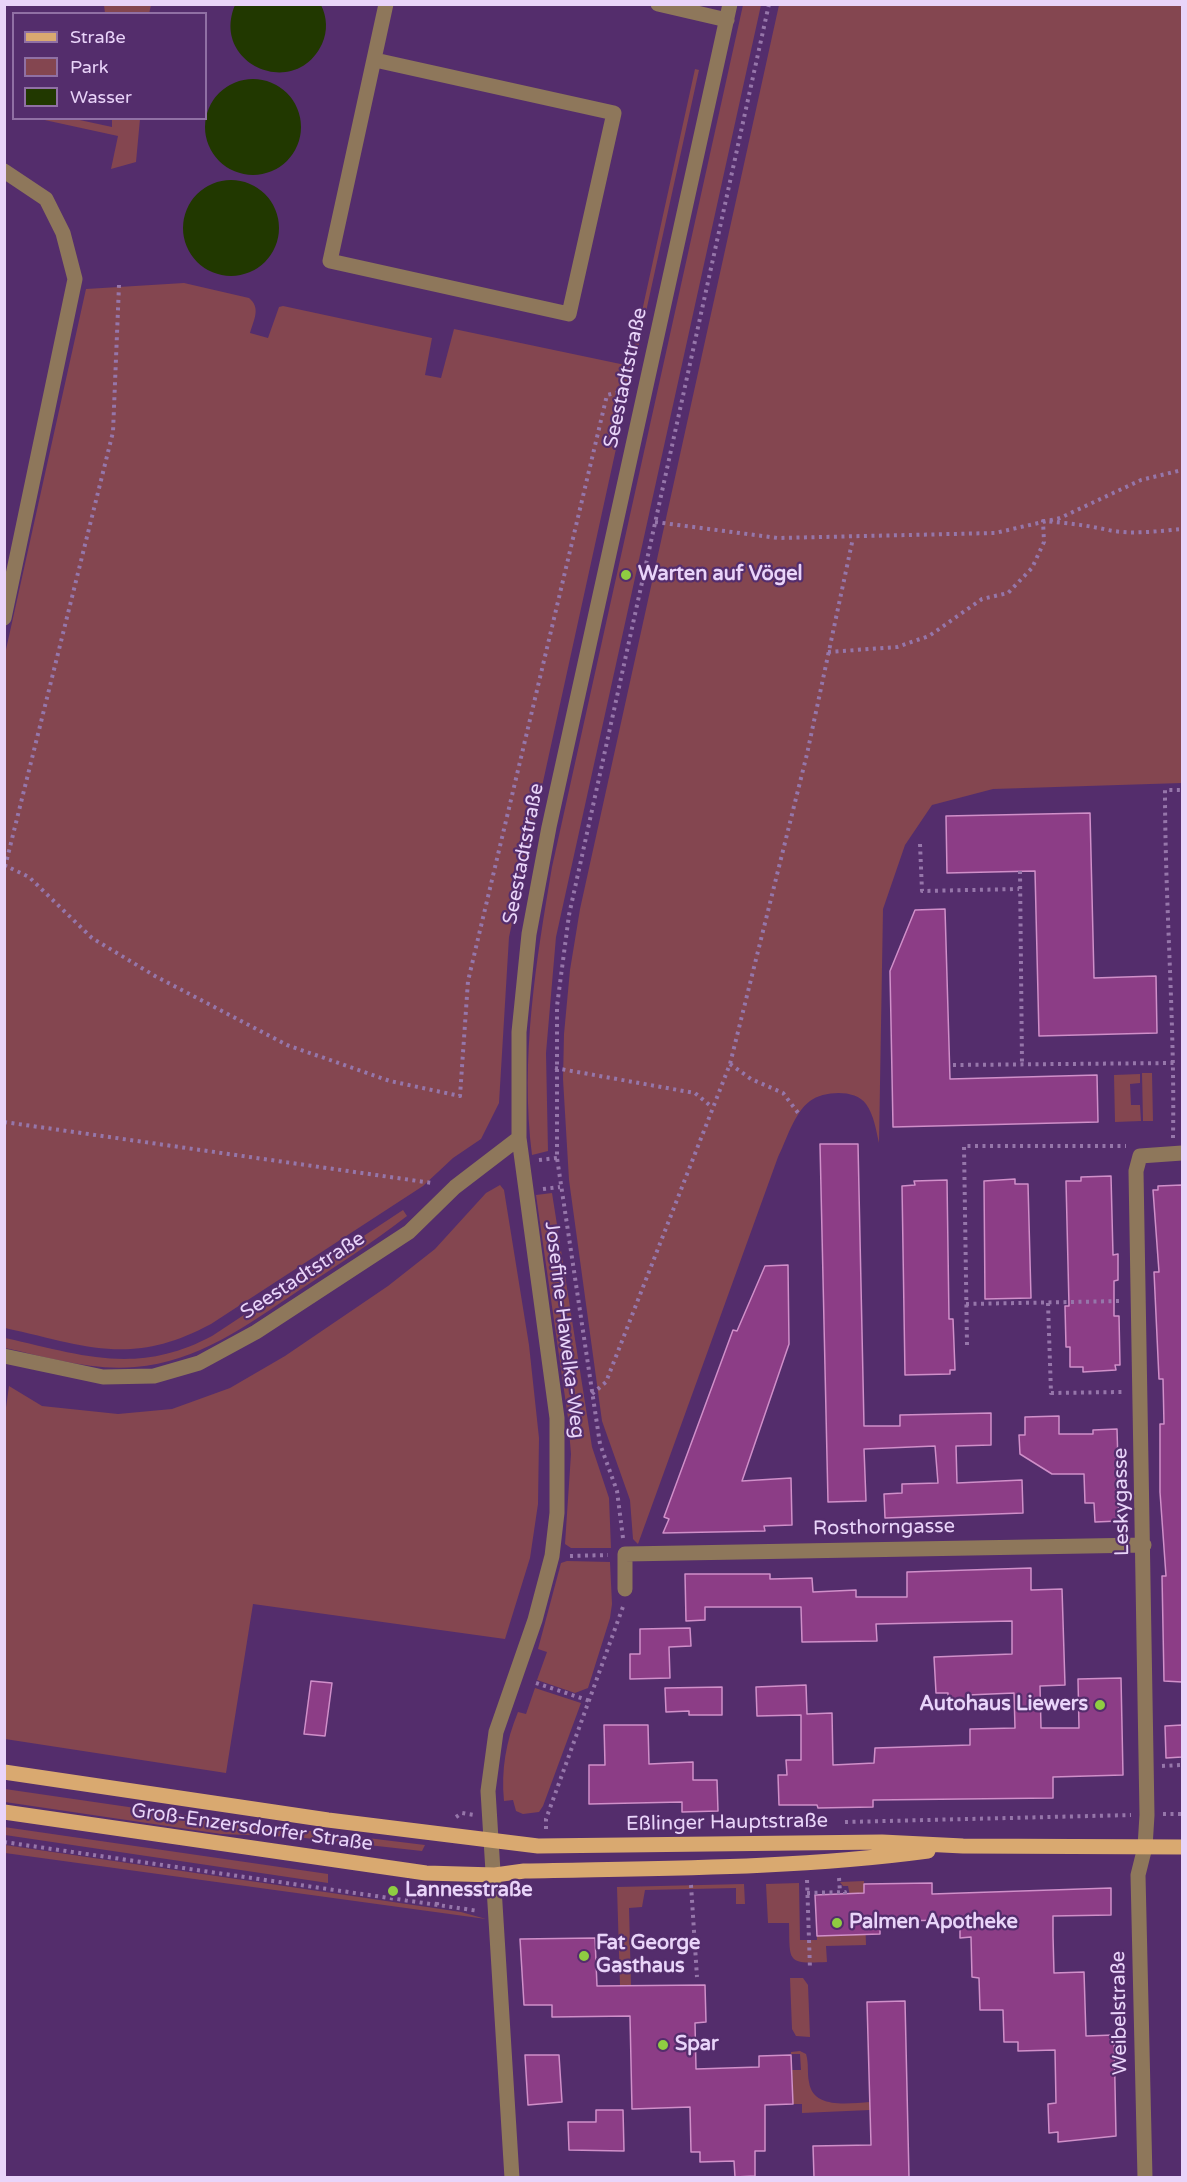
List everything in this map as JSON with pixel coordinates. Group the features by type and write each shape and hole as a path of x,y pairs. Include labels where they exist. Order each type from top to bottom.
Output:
{"main road":[{"name":"Groß-Enzersdorfer Straße","path":"4,1772 491,1841"},
{"name":"Groß-Enzersdorfer Straße","path":"4,1812 394,1870 495,1875"},
{"name":"Eßlinger Hauptstraße","path":"491,1841 538,1846 882,1842 963,1846 1182,1847"},
{"name":"Eßlinger Hauptstraße","path":"495,1875 524,1871 755,1866 850,1861 963,1846"}],"street":[{"path":"375,60 614,113 569,314 330,261 386,4"},
{"path":"658,4 727,20"},
{"name":"Seestadtstraße","path":"4,1356 103,1377 154,1376 199,1363 256,1332 409,1232 455,1186 519,1138 519,1032 529,934 547,838 730,4"},
{"path":"4,171 46,199 63,233 75,279 4,618"},
{"name":"Josefine-Hawelka-Weg","path":"491,1841 488,1791 496,1732 536,1620 552,1556 559,1458 557,1418 519,1138"},
{"name":"Leskygasse","path":"1145,1847 1147,1815 1144,1545 1136,1171 1140,1156 1178,1147"},
{"name":"Rosthorngasse","path":"626,1554 1144,1545"},
{"path":"625,1589 626,1554"},
{"path":"491,1841 495,1875 512,2178"},
{"name":"Weibelstraße","path":"1145,1847 1138,1875 1145,2178"}],"path":[{"path":"552,1556 626,1554 617,1491 600,1444 560,1187 555,1068 557,1006 569,915 769,4"},
{"path":"119,285 113,432 5,866 29,877 92,938 155,976 287,1045 390,1081 460,1096 468,981 607,395 633,389"},
{"path":"655,522 778,538 995,533 1060,518 1141,480 1182,470"},
{"path":"1044,520 1094,525 1109,530 1149,532 1182,528"},
{"path":"828,652 897,647 929,636 982,599 1008,593 1032,568 1044,542 1044,520"},
{"path":"592,1394 606,1382 730,1064 807,754 852,538"},
{"path":"1178,1147 1168,977 1165,790 1182,790"},
{"path":"920,844 922,891 1018,890"},
{"path":"1020,871 1018,890 1022,1064"},
{"path":"953,1065 1174,1063"},
{"path":"730,1064 751,1079 783,1093 799,1114"},
{"path":"555,1068 695,1093 712,1107"},
{"path":"4,1122 432,1183"},
{"path":"967,1345 963,1146 1127,1147"},
{"path":"534,1190 560,1187"},
{"path":"966,1304 1130,1300"},
{"path":"1048,1303 1051,1393 1132,1392"},
{"path":"546,1819 624,1608 625,1589"},
{"path":"536,1683 590,1701"},
{"path":"1156,1814 1182,1814"},
{"path":"4,1842 497,1914"},
{"path":"807,1878 810,1969"},
{"path":"839,1878 840,1892"},
{"path":"437,1905 439,1886"},
{"path":"691,1889 697,1977"},
{"path":"807,1893 845,1892 845,1894"},
{"path":"808,1912 816,1912"}],"green space":[{"path":"104,4 151,5 149,12 105,12"},
{"path":"743,5 761,5 556,937 546,1053 548,1151 532,1155 528,1083 529,1046 535,974 552,867"},
{"path":"779,5 1182,5 1182,783 993,789 932,805 905,845 883,909 879,1143 869,1108 855,1096 839,1093 823,1095 804,1106 795,1119 778,1157 638,1544 633,1539 630,1500 602,1421 569,1180 563,1079 564,1034 570,970 580,909"},
{"path":"695,69 699,70 509,937 499,1103 481,1139 453,1158 423,1186 211,1324 183,1337 157,1345 132,1349 109,1349 85,1346 5,1328 5,654 86,289 184,283 249,298 256,310 250,333 268,338 279,307 283,306 432,338 425,375 441,378 454,329 630,366"},
{"path":"45,120 80,120 112,127 112,120 140,120 136,162 111,169 118,136"},
{"path":"1142,1073 1152,1073 1153,1121 1143,1121"},
{"path":"1140,1074 1140,1083 1130,1084 1131,1105 1140,1105 1141,1121 1115,1122 1114,1075"},
{"path":"500,1185 504,1190 529,1345 539,1438 538,1504 530,1558 505,1639 253,1604 226,1773 5,1739 4,1422 9,1386 42,1406 118,1414 172,1409 230,1388 285,1356 388,1286 435,1249 486,1193"},
{"path":"552,1193 592,1447 609,1498 611,1548 571,1548 565,1544 571,1454 568,1418 536,1195"},
{"path":"403,1210 407,1216 340,1264 241,1329 180,1358 158,1364 119,1368 69,1362 5,1348 5,1338 85,1355 134,1359 159,1356 185,1348 212,1336"},
{"path":"567,1561 610,1562 612,1604 610,1618 588,1688 575,1693 537,1680 547,1652 538,1649 561,1563"},
{"path":"535,1688 581,1703 543,1806 539,1812 523,1814 516,1811 513,1800 504,1801 504,1767 510,1734 518,1712 526,1714"},
{"path":"5,1789 211,1819 425,1845 422,1851 296,1837 221,1834 5,1802"},
{"path":"4,1827 328,1874 328,1883 5,1835"},
{"path":"5,1845 461,1912 486,1919 5,1853"},
{"path":"864,1881 866,1945 826,1946 827,1962 797,1961 791,1953 789,1923 768,1923 766,1884 799,1883 800,1940 817,1940 817,1936 858,1934 848,1886 843,1886 840,1882"},
{"path":"744,1884 745,1904 736,1904 736,1888 645,1890 642,1907 629,1908 631,1985 620,1986 617,1887"},
{"path":"790,1978 803,1978 808,1985 810,2037 796,2036 792,2029"},
{"path":"800,2051 806,2054 809,2082 817,2097 834,2103 870,2102 870,2110 802,2113 802,2104 793,2104 792,2070 801,2070 800,2054 791,2054 791,2052"}],"water":[{"path":"235,5 321,5 326,24 322,44 309,61 294,70 276,72 259,68 244,58 234,44 230,26"},
{"path":"244,80 262,80 280,87 293,100 300,118 300,136 293,154 280,167 262,174 244,174 226,167 213,154 206,136 206,120 213,100 226,87"},
{"path":"231,180 249,184 265,194 275,210 279,228 275,246 265,262 249,272 231,276 213,272 197,262 187,246 183,228 187,210 197,194 213,184"}],"building":[{"path":"1090,813 1094,978 1156,976 1157,1033 1039,1036 1035,871 947,873 946,816"},
{"path":"945,909 950,1079 1097,1075 1098,1122 893,1127 890,971 915,910"},
{"path":"820,1144 858,1144 864,1426 900,1426 900,1415 991,1413 991,1445 956,1446 957,1483 1022,1480 1023,1513 885,1518 884,1494 902,1493 902,1484 938,1483 935,1446 864,1449 866,1501 828,1502"},
{"path":"1111,1176 1113,1255 1118,1254 1118,1280 1114,1281 1114,1316 1119,1316 1120,1365 1115,1365 1116,1370 1083,1372 1083,1367 1070,1367 1070,1347 1066,1347 1065,1306 1069,1306 1066,1181 1081,1181 1081,1177"},
{"path":"1015,1179 1015,1184 1028,1184 1031,1298 985,1299 984,1181"},
{"path":"947,1180 949,1319 953,1319 955,1370 950,1370 950,1374 905,1375 902,1186 915,1185 914,1181"},
{"path":"1182,1185 1182,1682 1164,1681 1162,1576 1166,1576 1160,1492 1160,1424 1164,1424 1163,1379 1159,1379 1154,1272 1159,1272 1153,1190 1158,1190 1158,1186"},
{"path":"788,1265 789,1344 742,1481 791,1478 792,1525 764,1526 765,1531 663,1533 669,1519 664,1517 733,1330 737,1331 765,1266"},
{"path":"1059,1416 1059,1434 1093,1434 1093,1430 1117,1429 1118,1463 1122,1463 1123,1489 1118,1489 1119,1521 1095,1522 1094,1503 1085,1503 1084,1474 1052,1474 1020,1454 1019,1435 1025,1435 1025,1417"},
{"path":"1031,1568 1031,1590 1062,1589 1065,1685 1040,1686 1041,1728 1079,1728 1078,1679 1121,1678 1123,1775 1053,1777 1053,1798 873,1800 873,1807 818,1808 817,1805 779,1805 778,1775 787,1775 786,1760 801,1760 801,1715 757,1716 756,1687 806,1685 807,1714 832,1713 833,1765 874,1763 875,1748 970,1745 970,1729 1015,1728 1014,1693 968,1695 968,1703 948,1704 948,1693 936,1693 934,1657 1012,1654 1012,1621 876,1624 877,1641 802,1642 801,1607 705,1607 705,1620 686,1621 685,1574 770,1574 770,1579 812,1578 813,1592 856,1590 856,1597 907,1597 907,1572"},
{"path":"690,1628 691,1646 669,1647 670,1678 630,1679 630,1654 640,1654 640,1629"},
{"path":"311,1681 332,1683 325,1736 304,1734"},
{"path":"722,1687 722,1715 689,1715 689,1711 666,1712 665,1688"},
{"path":"604,1725 648,1725 649,1764 693,1762 693,1780 717,1780 718,1811 682,1812 682,1802 589,1804 589,1765 605,1765"},
{"path":"1182,1725 1182,1757 1166,1758 1165,1726"},
{"path":"932,1883 932,1894 1111,1888 1111,1915 1053,1916 1053,1936 1054,1973 1084,1972 1086,2036 1114,2035 1116,2136 1058,2142 1058,2132 1049,2133 1048,2104 1056,2103 1055,2050 1018,2051 1018,2042 1004,2042 1003,2010 980,2010 979,1978 972,1977 971,1937 960,1938 960,1920 880,1921 880,1934 817,1936 815,1895 864,1893 864,1884"},
{"path":"595,1938 597,1986 705,1985 706,2022 695,2023 696,2069 759,2067 759,2056 791,2055 793,2104 765,2105 765,2151 755,2151 755,2176 735,2177 734,2161 700,2162 700,2152 691,2152 690,2107 632,2109 630,2016 552,2017 552,2005 524,2005 520,1939"},
{"path":"905,2001 909,2178 814,2178 813,2146 871,2145 867,2002"},
{"path":"525,2055 559,2055 562,2102 528,2105"},
{"path":"596,2110 623,2110 624,2151 569,2150 568,2122 596,2122"}],"place":[{"name":"Warten auf Vögel","path":"626,575"},
{"name":"Autohaus Liewers","path":"1100,1705"},
{"name":"Lannesstraße","path":"393,1891"},
{"name":"Palmen Apotheke","path":"837,1923"},
{"name":"Fat George Gasthaus","path":"584,1956"},
{"name":"Spar","path":"663,2045"}]}
